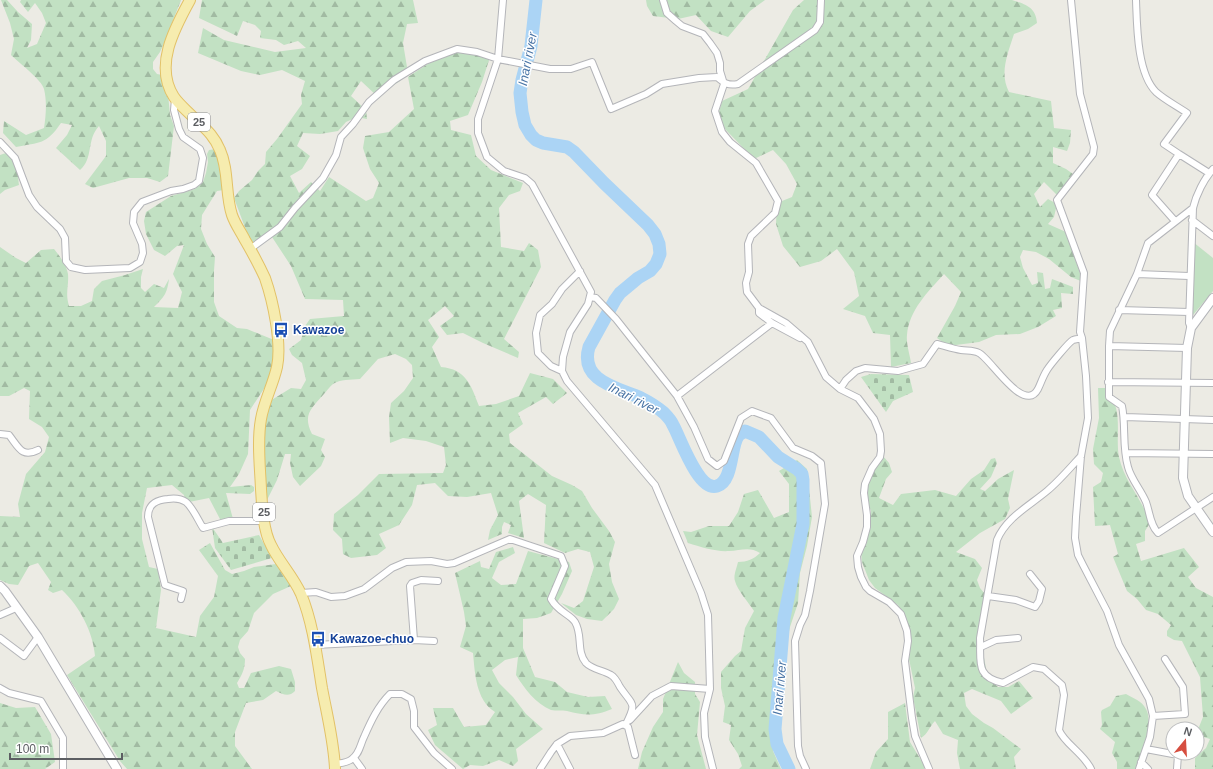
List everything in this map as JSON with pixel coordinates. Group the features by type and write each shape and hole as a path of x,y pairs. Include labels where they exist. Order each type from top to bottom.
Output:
{"main road":[{"name":"25","path":"190,0 175,29 165,59 168,84 175,98 211,133 216,140 225,164 232,215 265,278 268,287 279,358 264,406 260,426 261,490 266,532 270,544 301,593 315,645 335,767"}],"street":[{"path":"503,0 498,59 478,119 478,133 487,157 504,171 525,178 532,184 591,292 588,304 570,332 563,357 562,371 567,382 655,485 701,593 708,616 710,689 704,713 705,737 713,769"},
{"path":"663,0 668,13 676,21 682,26 703,34 717,53 724,84 715,111 722,132 730,142 756,163 778,201 775,213 751,236 748,244 749,272 746,283 747,292 759,308 786,323 808,342 826,377 840,388 858,398 874,419 880,434 880,457 868,479 864,493 867,527 857,556 858,567 866,587 889,602 901,614 907,631 908,641 905,660 912,718 915,736 929,769"},
{"path":"250,249 280,227 295,208 324,178 336,155 341,137 353,124 369,102 394,80 425,61 456,49 477,52 498,59 550,69 571,69 592,62 610,109 646,94 662,84 699,78 717,77 724,84 731,86 738,84 816,30 820,22 821,0"},
{"path":"1071,0 1080,94 1094,147 1093,154 1057,200 1084,274 1080,332 1086,376 1088,418 1081,456 1075,538 1078,555 1108,611 1120,645 1149,699 1153,716 1150,736 1142,762 1138,769"},
{"path":"1136,0 1140,59 1156,92 1187,113 1164,144 1211,171 1192,208 1189,276 1189,323 1191,328"},
{"path":"0,142 15,158 29,195 37,207 60,229 65,238 66,261 71,267 85,270 130,268 140,262 143,253 142,244 133,223 134,212 142,202 170,191 183,189 194,185 199,181 202,170 203,158 200,149 183,137 179,129 174,110 175,98"},
{"path":"1175,221 1152,195 1179,154"},
{"path":"1192,208 1148,243 1137,274 1110,331 1108,382 1109,397 1122,406 1128,467 1146,502 1153,528 1158,533 1213,497"},
{"path":"1192,220 1213,236"},
{"path":"562,371 551,366 538,353 536,333 540,315 552,304 562,289 580,271"},
{"path":"1137,274 1189,276"},
{"path":"590,297 596,298 616,319 677,396 694,427 708,459 717,466 724,461 740,418 752,411 771,418 793,448 812,456 821,463 825,504 809,597 805,615 795,641 798,746 800,756 806,769"},
{"path":"1213,298 1191,328 1187,348 1183,454 1183,478 1188,496 1213,532"},
{"path":"759,308 759,313 772,323 808,342"},
{"path":"1119,310 1189,312"},
{"path":"677,396 772,323"},
{"path":"840,388 856,371 865,368 898,371 923,364 937,344 961,350 978,352 987,359 999,374 1017,392 1030,395 1038,389 1047,369 1072,341 1082,338"},
{"path":"1109,346 1187,348"},
{"path":"1108,382 1213,383"},
{"path":"1124,417 1213,420"},
{"path":"0,434 9,435 24,453 31,454 38,450"},
{"path":"1126,452 1213,454"},
{"path":"1081,456 1048,490 1012,518 1001,531 997,540 980,638 980,647 981,667 983,673 987,677 1003,683 1033,667 1044,669 1062,685 1064,695 1059,730 1061,736 1078,752 1091,769"},
{"path":"181,599 183,591 165,585 148,517 148,512 152,503 157,500 175,498 181,499 187,503 203,528 228,521 265,521"},
{"path":"301,593 316,592 331,597 345,596 364,589 392,568 406,562 431,561 447,564 454,563 510,539 561,556 565,566 551,599 555,606 575,621 579,631 579,648 586,662 597,670 612,675 632,702 632,711 626,724"},
{"path":"988,596 1016,600 1035,607 1039,601 1042,589 1030,574"},
{"path":"414,640 410,586 412,583 421,580 438,581"},
{"path":"0,586 38,637 117,769"},
{"path":"0,615 16,608"},
{"path":"0,638 24,656 38,637"},
{"path":"980,647 996,640 1018,638"},
{"path":"315,645 414,640 434,641"},
{"path":"1153,716 1185,714 1183,687 1165,659"},
{"path":"540,769 557,744 570,736 603,733 626,724 652,696 671,686 710,689"},
{"path":"0,688 9,693 41,701 63,738 63,769"},
{"path":"335,767 354,758 380,704 390,694 402,694 411,699 414,711 414,727 434,753 452,769"},
{"path":"626,724 635,755"},
{"path":"557,744 570,769"},
{"path":"1146,749 1178,755 1178,769"},
{"path":"354,758 362,769"},
{"path":"1142,762 1148,769"}],"green space":[{"path":"1,0 7,0 32,24 31,40 27,48 37,44 46,23 42,13 35,3 28,12 20,2 21,0 181,0 165,41 153,62 153,69 157,74 162,75 168,94 170,115 174,126 168,176 160,182 147,178 129,178 93,188 85,184 106,156 106,141 99,126 95,131 87,160 80,170 56,148 67,135 72,125 61,123 46,139 37,143 16,147 3,133 4,121 26,135 44,128 46,98 44,89 39,81 11,55 14,39 10,23"},
{"path":"202,0 413,0 418,23 407,24 403,43 407,67 400,81 377,96 361,81 351,96 366,110 367,119 357,117 346,122 338,131 320,134 303,133 297,146 310,156 302,169 290,176 299,193 311,182 320,191 329,177 366,201 373,198 379,183 370,169 363,148 365,136 389,132 414,109 408,77 445,55 462,49 478,49 491,54 482,82 468,115 450,121 451,130 471,135 476,156 491,170 523,183 520,191 509,195 499,208 501,247 524,251 529,243 538,250 541,267 504,339 519,352 518,358 463,333 447,335 440,326 454,316 445,306 428,320 439,337 432,347 441,367 456,371 466,379 479,406 496,404 519,396 530,373 553,379 567,393 553,404 546,397 518,413 523,424 509,434 510,443 552,476 582,491 615,542 609,564 612,582 619,599 614,609 602,621 587,619 576,615 561,603 574,608 583,601 594,567 590,552 578,549 565,553 544,543 546,505 528,494 519,501 524,538 508,533 511,525 504,522 502,534 488,540 490,530 498,515 491,493 467,497 448,496 435,483 417,485 412,505 399,525 379,534 386,548 377,555 351,558 343,554 342,539 333,530 334,514 358,495 379,474 443,473 446,465 444,447 426,441 403,438 390,443 389,417 391,403 404,391 413,378 412,365 406,359 395,354 378,359 360,379 339,381 329,388 312,408 308,416 309,427 312,434 325,439 321,450 325,457 321,466 300,486 293,477 290,463 291,454 285,454 277,480 266,502 264,430 270,401 291,388 301,389 306,380 302,363 292,355 289,349 301,340 305,326 310,319 344,316 343,300 305,299 291,266 272,237 254,242 250,241 234,198 265,164 266,152 302,104 301,95 305,81 282,70 260,75 241,71 198,53 203,28 224,40 275,52 306,48 298,41 284,45 276,40 260,38 261,31 255,25 243,21 237,36 199,18"},
{"path":"646,0 765,0 750,11 728,37 711,31 696,15 678,19 653,16 647,6"},
{"path":"804,0 1012,0 1029,7 1032,10 1037,23 1028,29 1014,34 1007,56 1005,78 1009,92 1051,101 1054,128 1071,130 1070,143 1067,151 1053,147 1053,163 1073,174 1057,195 1044,182 1034,194 1040,207 1048,199 1057,204 1054,217 1048,224 1066,232 1083,282 1071,277 1049,259 1036,252 1023,250 1020,257 1023,268 1032,285 1038,283 1037,272 1043,273 1045,289 1050,288 1052,279 1073,287 1073,294 1061,293 1062,308 1053,310 1056,316 1038,327 1020,334 996,335 979,342 948,346 937,338 961,292 944,274 920,302 911,317 907,338 911,363 891,367 890,335 873,333 865,316 843,309 859,296 854,272 837,249 821,261 800,267 783,246 776,224 777,203 792,197 797,184 786,164 773,150 754,159 724,128 719,112 722,101 748,89 793,10"},
{"path":"216,149 220,159 224,190 217,191 202,215 201,229 207,244 215,257 214,302 219,316 237,328 247,329 274,340 274,366 267,384 250,410 248,454 239,474 230,487 251,485 254,487 254,491 250,494 226,493 233,519 221,521 209,498 189,502 185,500 184,495 172,485 147,488 142,513 142,539 149,567 158,569 161,590 156,628 196,637 200,616 214,597 218,576 199,550 210,543 225,570 232,574 254,567 276,564 291,586 273,594 254,613 248,631 240,640 238,647 240,653 245,659 243,672 237,683 239,688 244,688 251,673 279,666 291,669 295,682 295,691 286,695 276,691 263,700 246,703 235,732 235,746 252,769 127,769 120,761 67,675 95,656 92,638 80,612 62,590 53,593 48,590 51,582 38,563 29,566 18,585 9,584 0,580 0,516 20,517 18,504 26,474 45,452 49,437 42,427 29,419 30,391 24,388 9,396 0,396 0,247 26,263 41,250 54,249 68,274 67,297 69,306 81,306 92,301 94,289 102,281 143,269 141,288 145,292 154,284 164,288 169,279 164,295 154,307 178,308 182,292 173,274 184,245 177,246 165,256 154,250 146,234 144,221 146,212 171,196 195,189 203,182 208,162 207,154 209,150"},
{"path":"6,153 15,163 19,185 5,190 0,194 0,155"},
{"path":"1193,242 1213,258 1213,291 1193,315 1191,314"},
{"path":"871,374 909,375 913,392 893,401 886,412 861,377"},
{"path":"1098,388 1108,388 1115,405 1118,420 1118,451 1121,466 1143,506 1150,523 1145,531 1145,541 1136,544 1141,561 1184,548 1199,567 1188,577 1196,588 1213,597 1213,769 1195,769 1195,761 1205,761 1205,749 1210,739 1205,737 1205,721 1201,721 1203,717 1200,677 1182,641 1174,640 1167,636 1167,631 1171,625 1158,614 1146,610 1137,599 1127,591 1113,557 1118,554 1110,525 1095,526 1093,487 1101,482 1103,473 1094,464 1093,449 1099,418"},
{"path":"883,456 889,463 892,472 886,479 879,498 893,505 901,494 935,490 956,496 971,479 984,470 991,459 995,458 997,463 991,477 980,489 985,491 998,479 1014,470 1008,499 1010,508 1005,519 980,533 956,552 975,559 982,568 977,580 980,588 990,600 982,635 983,653 988,678 998,687 1008,687 1019,681 1033,698 1011,714 1001,701 972,689 964,693 966,706 972,714 1021,749 1014,757 1016,769 960,769 957,753 958,740 943,734 935,721 921,738 913,697 915,688 909,659 911,634 898,605 875,588 869,580 862,562 861,552 871,527 871,511 868,504 867,485 873,470"},
{"path":"797,460 807,469 812,517 800,573 798,603 790,627 773,702 773,751 781,769 739,769 742,766 738,754 729,740 731,725 723,722 725,706 721,688 721,672 741,651 745,628 754,611 736,585 735,574 738,562 750,560 760,553 748,549 724,551 698,546 688,543 683,531 691,532 709,526 729,526 738,512 744,494 758,490 774,518 789,512 789,484 779,471"},
{"path":"212,527 223,543 259,535 272,558 231,570 215,548"},
{"path":"513,547 515,553 499,562 492,578 501,585 516,584 528,551 569,562 572,571 562,594 551,613 537,618 523,619 523,648 535,677 555,682 567,692 588,697 605,696 612,709 600,713 590,714 551,710 535,700 516,675 518,657 505,660 492,670 499,683 513,697 526,714 543,729 516,749 518,761 513,766 499,760 483,766 470,765 463,769 435,745 428,730 437,725 433,708 453,708 464,727 486,725 495,712 484,701 480,694 476,678 473,653 460,647 466,626 455,573 480,561 481,567 489,569 496,552"},
{"path":"678,662 684,673 695,682 695,694 700,702 697,735 706,769 638,769 642,752 653,727 663,712 663,699"},
{"path":"1126,694 1142,704 1146,709 1149,722 1146,739 1136,769 1117,769 1117,762 1112,753 1115,742 1100,729 1102,725 1102,710 1110,706 1116,696"},
{"path":"0,703 16,708 35,707 51,734 55,762 45,769 0,769"},
{"path":"905,703 910,742 924,765 924,769 870,769 876,752 888,739 888,712"}],"waterway":[{"name":"Inari river","path":"536,0 531,46 520,93 525,125 536,140 543,143 567,147 574,152 648,225 655,234 659,244 660,254 656,264 650,271 638,278 620,293 615,300 589,347 587,359 590,368 603,382 641,398 664,413 672,423 690,462 703,481 710,486 717,486 722,483 726,477 736,440 739,435 745,431 759,437 778,457 802,474 803,524 784,618 775,729 777,744 789,769"}],"place":[{"name":"Kawazoe","path":"281,330"},
{"name":"Kawazoe-chuo","path":"318,639"}]}
